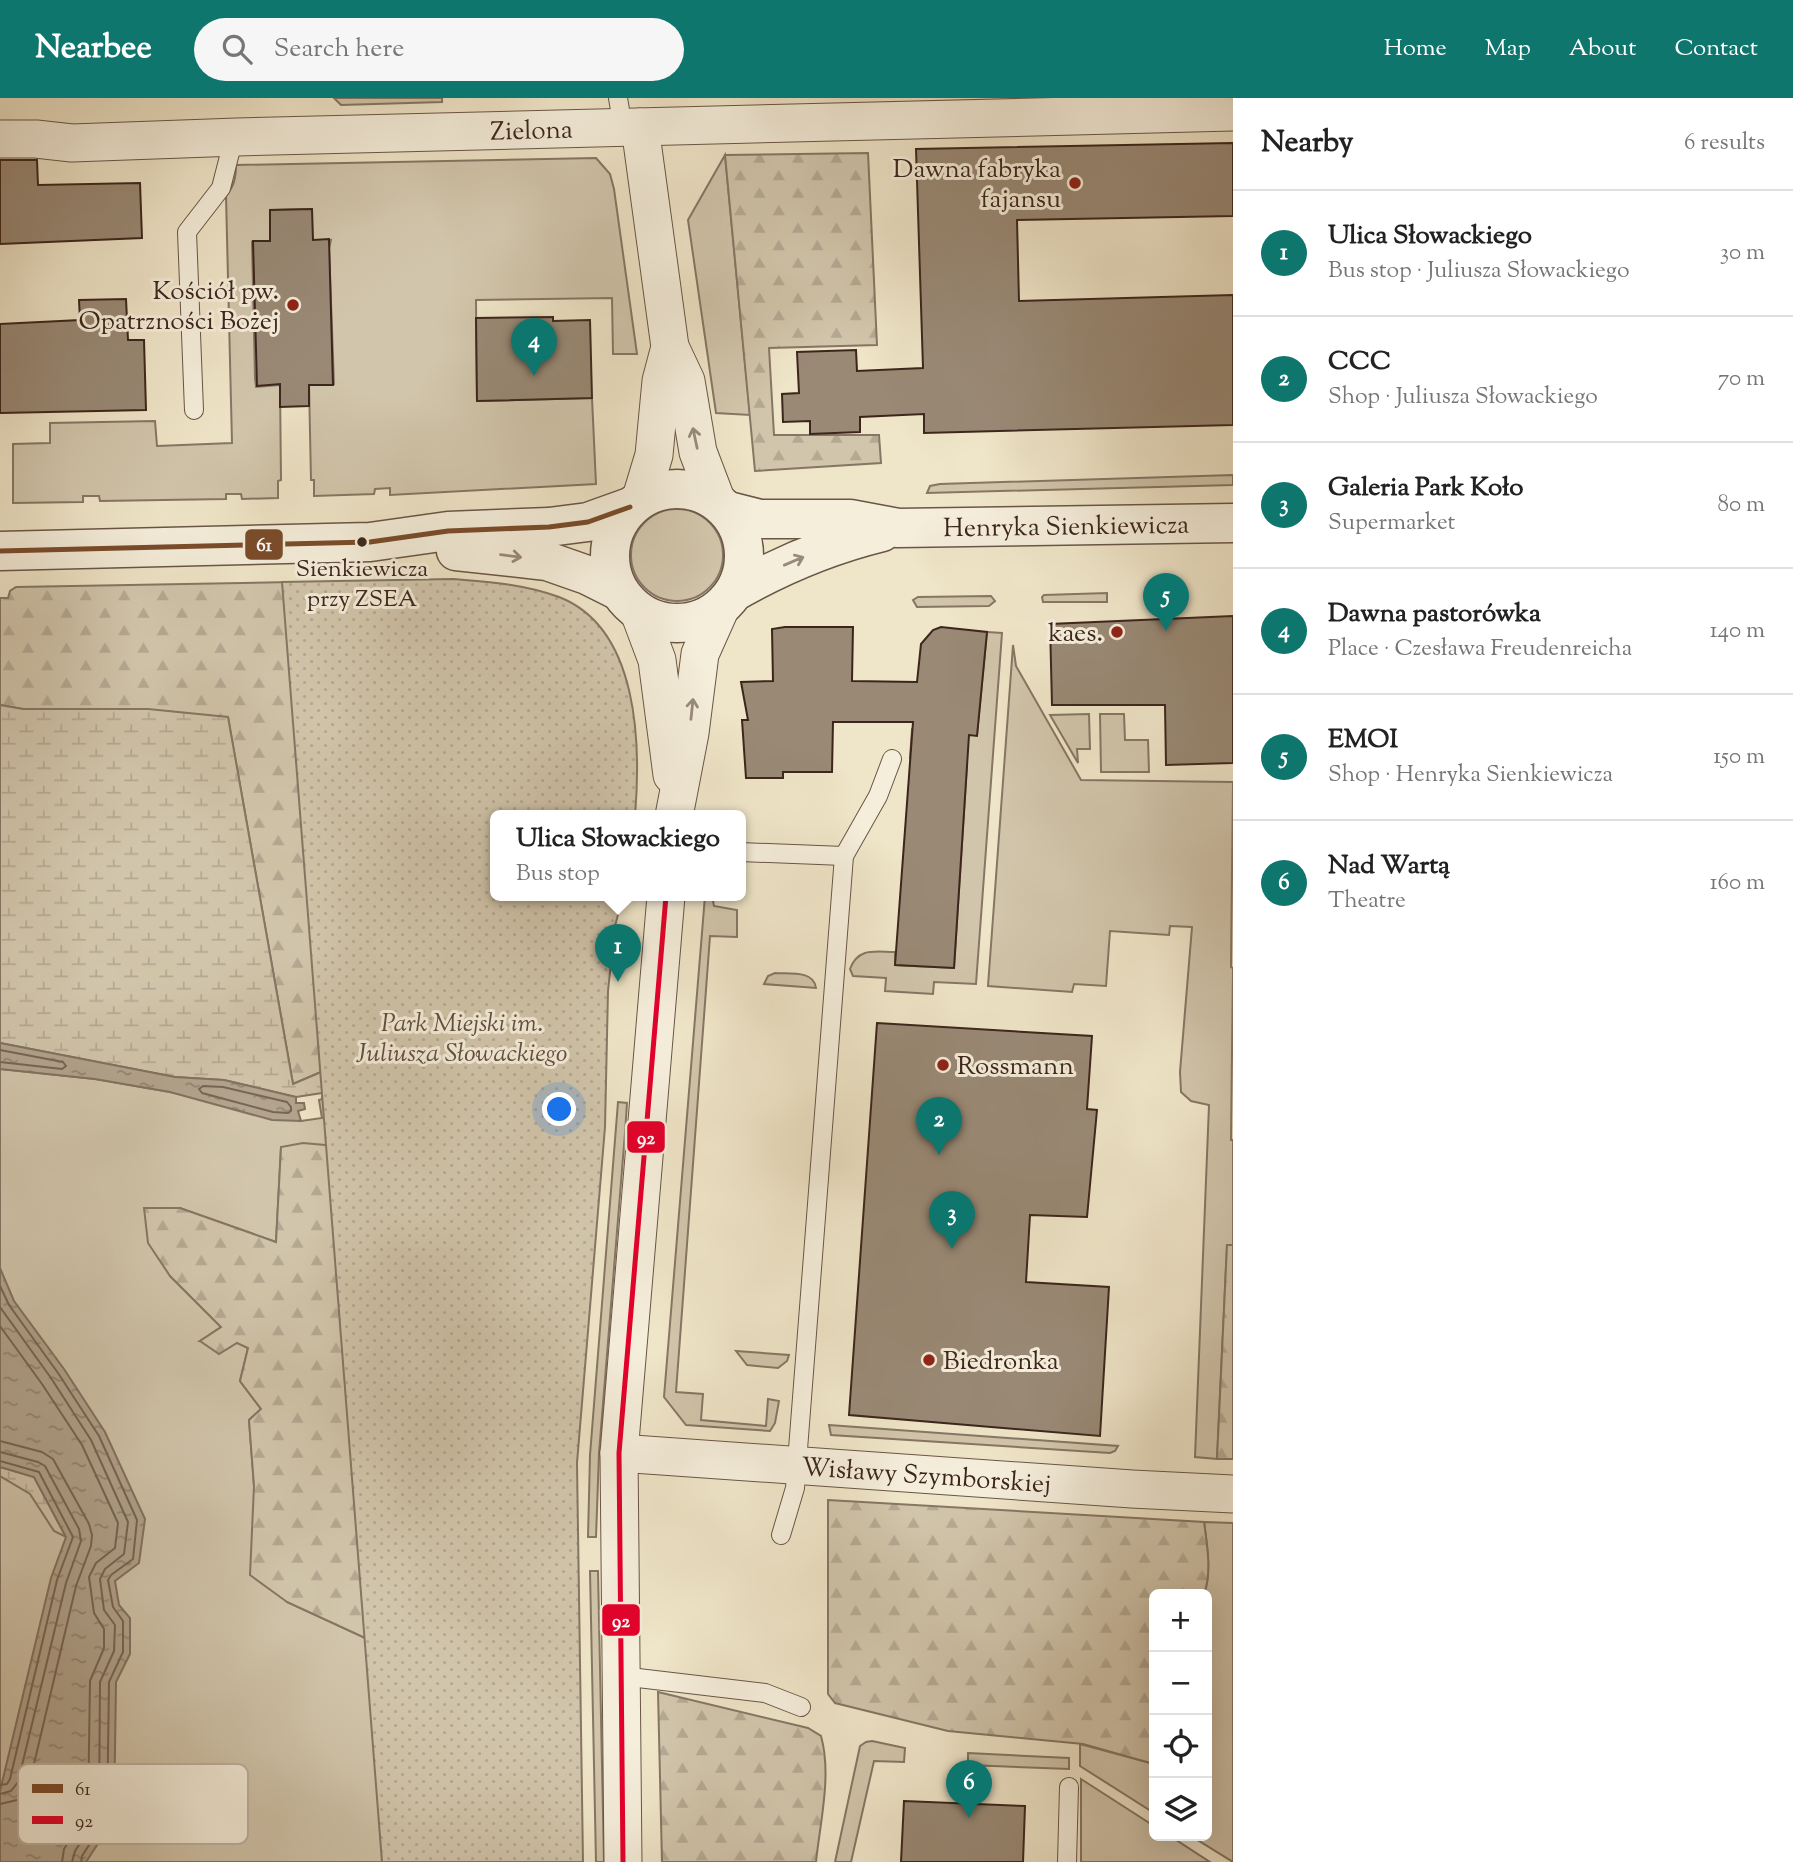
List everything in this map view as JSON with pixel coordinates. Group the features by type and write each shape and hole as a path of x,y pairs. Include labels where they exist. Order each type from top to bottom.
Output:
{"street":[{"name":"Zielona","path":"0,139 72,143 627,118 1042,108 1233,112"},
{"path":"627,118 670,346 686,381 698,452 723,507 737,526 744,551 741,577 701,654 690,733 674,808"},
{"path":"670,346 661,381 654,455 636,502 616,526 610,547 611,570 657,660 674,808"},
{"path":"0,551 370,542 448,531 549,527 588,522 656,491 688,489 704,494 723,507"},
{"name":"Henryka Sienkiewicza","path":"723,507 760,519 850,519 898,528 1233,523"},
{"name":"Henryka Sienkiewicza","path":"727,600 771,571 810,554 853,539 898,528"},
{"path":"370,542 547,561 587,575 659,621 681,624 703,618 727,600"},
{"path":"623,1862 619,1453 666,901"},
{"name":"Wisławy Szymborskiej","path":"619,1453 1233,1494"}],"lane":[{"path":"194,410 187,232 221,188 234,137"},
{"path":"781,1535 795,1488 844,856 878,796 892,759"},
{"path":"746,852 844,856"},
{"path":"621,1676 765,1693 802,1707"},
{"path":"1067,1862 1069,1787"}],"green space":[{"path":"334,98 442,98 442,102 341,105"},
{"path":"868,153 877,345 769,348 774,435 879,435 881,463 755,471 725,155"},
{"path":"725,155 750,415 716,413 688,220"},
{"path":"596,158 610,174 614,189 637,354 613,354 612,298 476,300 477,401 592,398 596,484 390,495 390,488 375,489 374,494 314,496 314,480 311,480 309,384 334,384 329,248 331,240 312,242 311,209 270,210 270,243 252,242 255,378 256,387 280,385 281,480 278,481 278,498 242,499 241,494 226,494 226,499 100,501 99,496 83,496 83,502 13,503 13,444 50,443 50,423 155,421 157,446 232,443 226,196 234,182 236,165"},
{"path":"1233,475 1233,485 927,493 930,486 940,484"},
{"path":"677,509 695,512 710,522 720,537 723,555 720,573 710,588 695,598 677,601 659,598 644,588 634,573 631,555 634,537 644,522 659,512"},
{"name":"Park Miejski im. Juliusza Słowackiego","path":"453,579 507,584 559,597 585,612 605,634 620,661 629,691 637,756 635,810 490,810 490,901 622,901 615,926 608,991 605,1127 577,1463 583,1862 382,1862 282,582"},
{"path":"292,582 328,1069 293,1084 228,717 23,709 0,705 0,598 8,598 10,591 16,587"},
{"path":"1107,593 1107,602 1043,602 1042,597 1044,595"},
{"path":"991,596 995,601 989,606 917,607 913,600 918,597"},
{"path":"987,632 1002,633 976,984 934,982 933,994 885,991 886,978 853,976 850,969 862,954 895,952 895,965 954,968 967,764 910,758 912,729 977,735"},
{"path":"1013,645 1016,666 1081,780 1233,782 1233,1245 1227,1245 1217,1459 1195,1457 1209,1105 1191,1101 1181,1092 1180,1072 1192,927 1170,926 1169,935 1110,931 1106,986 1074,984 1072,992 988,986"},
{"path":"0,705 23,709 148,709 228,717 293,1084 328,1069 330,1084 322,1093 296,1097 224,1080 175,1077 0,1043"},
{"path":"1089,714 1090,749 1077,749 1078,763 1050,715"},
{"path":"1100,714 1124,714 1125,740 1148,740 1149,772 1101,772"},
{"path":"705,901 713,901 714,906 737,910 737,937 710,936 676,1392 703,1394 701,1420 766,1426 768,1399 779,1401 775,1423 770,1431 686,1425 664,1397"},
{"path":"775,973 806,976 811,978 816,988 764,984 768,976"},
{"path":"0,1069 95,1079 170,1092 301,1121 322,1118 319,1100 322,1099 322,1093 336,1146 281,1147 276,1242 180,1208 170,1276 221,1327 200,1341 237,1342 248,1348 240,1381 261,1409 249,1420 254,1486 287,1602 376,1643 393,1862 0,1862"},
{"path":"618,1102 627,1103 625,1133 599,1453 596,1537 588,1537 590,1455"},
{"path":"303,1143 336,1146 376,1643 287,1602 250,1575 254,1486 249,1420 261,1409 240,1381 248,1348 237,1343 219,1354 200,1341 221,1327 170,1276 148,1243 144,1208 180,1208 276,1242 281,1147"},
{"path":"1227,1245 1233,1245 1233,1459 1217,1459"},
{"path":"736,1351 789,1355 787,1361 778,1368 747,1365"},
{"path":"829,1425 1118,1446 1110,1453 831,1435"},
{"path":"0,1467 34,1477 66,1537 54,1531 30,1494 0,1476"},
{"path":"828,1500 1204,1522 1208,1568 1205,1589 1149,1589 1149,1763 1083,1744 948,1731 835,1703 828,1694"},
{"path":"1204,1522 1233,1523 1233,1862 1199,1841 1212,1841 1212,1589 1205,1589 1207,1549"},
{"path":"590,1571 598,1571 604,1862 596,1862"},
{"path":"658,1692 808,1728 821,1736 825,1782 816,1862 662,1862"},
{"path":"872,1741 905,1748 904,1762 874,1761 851,1862 835,1862 860,1746"},
{"path":"1080,1744 1149,1763 1149,1810 1080,1766"},
{"path":"968,1753 1069,1758 1069,1769 968,1765"},
{"path":"1081,1779 1149,1823 1149,1841 1178,1841 1210,1862 1081,1862"}],"water":[{"path":"0,1043 175,1077 224,1080 296,1097 296,1103 304,1103 305,1109 298,1111 301,1121 272,1120 170,1092 95,1079 0,1069"},
{"path":"0,1268 14,1301 64,1369 105,1432 145,1519 139,1563 115,1581 119,1605 130,1618 130,1654 116,1682 115,1764 18,1764 18,1844 98,1844 86,1862 0,1862 0,1791 51,1578 66,1537 34,1477 0,1467"}],"building":[{"path":"1233,143 1233,216 1017,220 1019,301 1233,295 1233,425 924,433 924,414 860,417 860,432 810,434 810,421 783,422 782,394 799,393 797,352 856,350 857,371 923,368 916,149"},
{"path":"0,160 37,160 38,185 140,183 142,238 0,244"},
{"name":"Kościół pw. Opatrzności Bożej","path":"312,209 313,240 329,239 333,385 309,385 309,406 280,407 280,384 257,386 253,241 270,241 270,210"},
{"path":"126,299 128,340 144,340 146,410 0,413 0,324 80,320 79,300"},
{"path":"553,317 553,321 590,320 592,398 477,401 476,318"},
{"path":"1233,616 1233,763 1166,765 1165,705 1052,705 1050,624"},
{"path":"853,627 852,681 917,682 921,644 933,630 941,627 987,632 977,736 969,735 954,968 895,965 913,722 833,722 832,772 783,772 783,778 746,778 742,720 748,720 741,682 773,681 772,629"},
{"path":"877,1023 1092,1036 1087,1109 1097,1110 1087,1217 1030,1215 1026,1282 1109,1287 1100,1436 849,1415"},
{"path":"904,1801 1025,1806 1023,1862 901,1862"}],"transit line":[{"name":"61","path":"0,551 370,542 448,531 549,527 588,522 630,507"},
{"name":"92","path":"623,1862 619,1453 666,901"}],"place":[{"name":"Dawna fabryka fajansu","path":"1075,183"},
{"name":"Kościół pw. Opatrzności Bożej","path":"293,305"},
{"name":"Dawna pastorówka","path":"534,376"},
{"name":"Sienkiewicza przy ZSEA","path":"362,542"},
{"name":"EMOI","path":"1166,631"},
{"name":"kaes.","path":"1117,632"},
{"name":"Ulica Słowackiego","path":"618,982"},
{"name":"Rossmann","path":"943,1065"},
{"name":"CCC","path":"939,1155"},
{"name":"Galeria Park Koło","path":"952,1249"},
{"name":"Biedronka","path":"929,1360"},
{"name":"Nad Wartą","path":"969,1818"}]}
